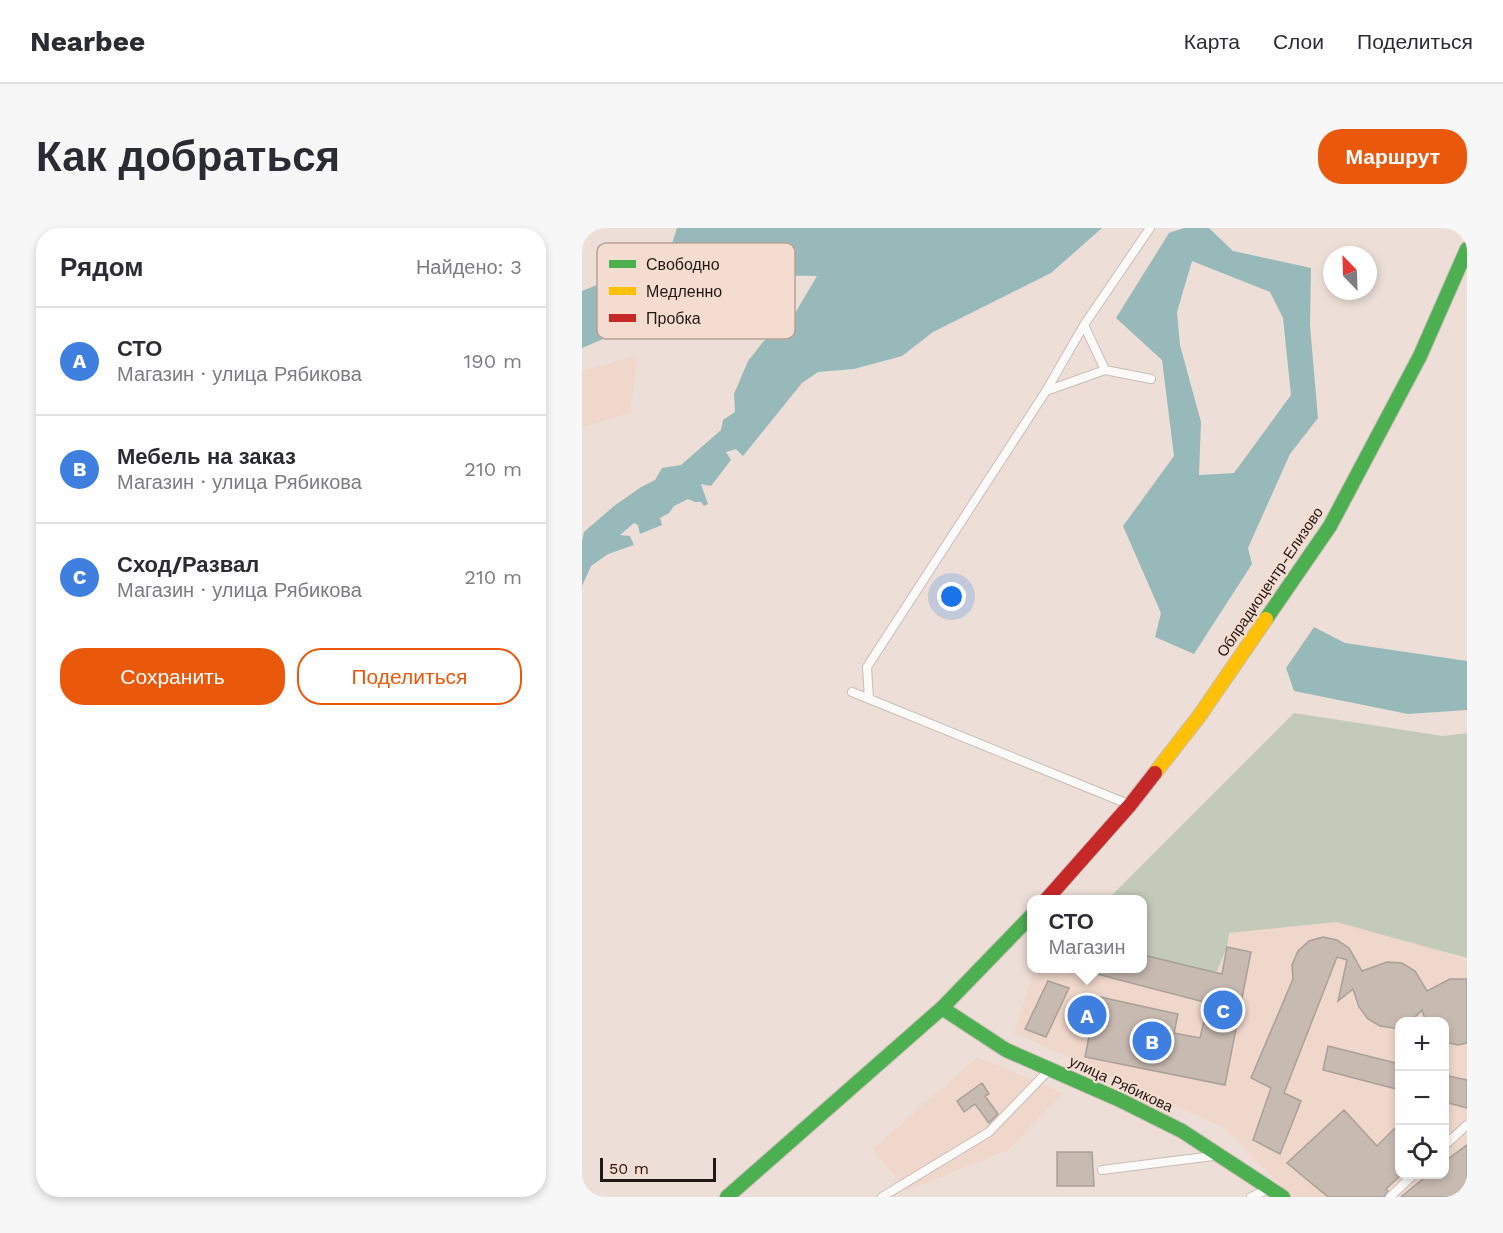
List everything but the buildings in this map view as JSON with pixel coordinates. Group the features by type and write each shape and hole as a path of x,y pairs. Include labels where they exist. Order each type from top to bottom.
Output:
{"street":[{"name":"Облрадиоцентр-Елизово","path":"1050,895 1130,804 1200,715 1330,526 1420,356 1467,249"},
{"path":"727,1197 942,1008 1027,920"},
{"name":"улица Рябикова","path":"942,1008 1006,1050 1120,1100 1182,1131 1283,1197"}],"lane":[{"path":"869,699 867,667 1046,391 1084,325 1150,228"},
{"path":"1084,325 1105,370"},
{"path":"1046,391 1105,370 1151,379"},
{"path":"852,692 1130,804"},
{"path":"882,1197 989,1132 1050,1070"},
{"path":"1449,1141 1467,1125"},
{"path":"1102,1170 1221,1155"},
{"path":"1390,1197 1409,1179"},
{"path":"1251,1197 1271,1188"}],"shaded area":[{"path":"638,355 630,413 582,427 582,371"},
{"path":"1353,918 1467,961 1467,1197 1292,1197 1224,1128 1014,1033 1033,973 1147,973 1147,920"},
{"path":"977,1057 1062,1093 1009,1150 906,1191 873,1149"}],"green space":[{"path":"1294,713 1443,736 1467,733 1467,958 1336,922 1229,933 1227,947 1216,973 1147,956 1147,895 1112,895"}],"water":[{"path":"677,228 1102,228 1051,273 933,332 902,356 854,369 818,372 802,383 743,456 736,449 726,452 731,460 711,486 701,484 708,504 704,506 701,502 688,499 674,506 669,513 660,518 662,525 640,534 638,525 634,523 620,535 630,536 634,545 608,554 591,566 582,586 584,532 614,506 655,480 662,468 681,465 721,430 723,420 735,412 734,394 748,361 763,342 766,339 795,339 795,313 817,276 795,276 795,243 672,243"},
{"path":"1184,228 1209,228 1233,251 1311,268 1310,325 1318,418 1290,454 1248,548 1252,564 1194,654 1155,637 1161,613 1123,526 1174,456 1162,360 1116,318 1169,233","holes":["1192,261 1270,292 1283,318 1291,395 1234,473 1199,475 1201,422 1180,345 1177,312"]},
{"path":"597,285 597,339 603,339 582,348 582,291"},
{"path":"1314,627 1345,643 1467,661 1467,710 1408,714 1294,691 1286,668"}],"traffic: fast":[{"path":"1266,619 1330,526 1420,356 1467,249"},
{"path":"727,1197 942,1008 1027,920"},
{"path":"942,1008 1006,1050 1120,1100 1182,1131 1283,1197"}],"traffic: slow":[{"path":"1155,773 1200,715 1266,619"}],"traffic: jam":[{"path":"1050,895 1130,805 1155,773"}],"place":[{"name":"Сход/Развал","path":"1223,1010"},
{"name":"СТО","path":"1087,1015"},
{"name":"Мебель на заказ","path":"1152,1041"}]}
